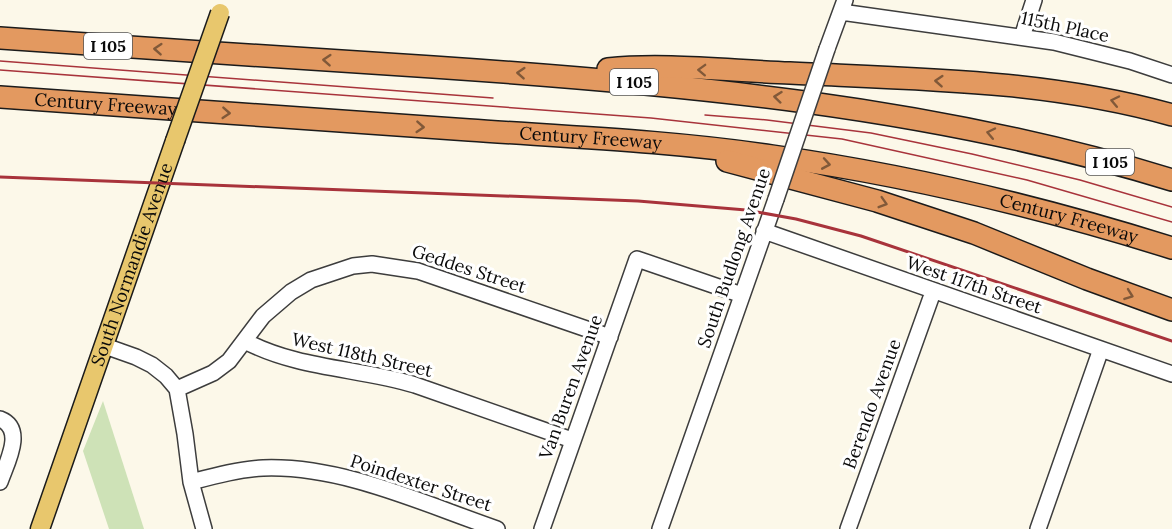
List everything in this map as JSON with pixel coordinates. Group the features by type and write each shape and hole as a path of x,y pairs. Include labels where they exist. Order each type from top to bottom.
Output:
{"highway":[{"name":"I 105","path":"0,38 557,75 796,99 893,115 1048,146 1172,180"},
{"path":"557,75 624,68 911,78 1039,88 1097,97 1172,115"},
{"name":"Century Freeway","path":"0,97 664,144 769,155 890,176 1054,213 1172,248"},
{"path":"664,144 877,201 964,229 1087,279 1172,310"},
{"path":"1048,146 1172,173"}],"main road":[{"name":"South Normandie Avenue","path":"40,529 222,7"}],"street":[{"path":"1022,37 1034,0"},
{"name":"115th Place","path":"843,6 1081,48 1172,75"},
{"name":"South Budlong Avenue","path":"660,529 843,6"},
{"name":"West 117th Street","path":"764,231 1172,374"},
{"name":"Van Buren Avenue","path":"542,529 637,259 741,295"},
{"name":"Geddes Street","path":"177,388 213,373 229,361 263,316 291,292 333,271 372,264 418,271 610,337"},
{"name":"Berendo Avenue","path":"848,529 933,292"},
{"name":"West 118th Street","path":"245,341 268,353 298,362 415,385 572,440"},
{"path":"105,346 152,365 177,388 191,482 204,529"},
{"path":"1038,529 1101,350"},
{"path":"0,419 10,427 14,443 0,482"},
{"name":"Poindexter Street","path":"191,482 262,468 304,470 350,478 497,529"}],"green space":[{"path":"103,401 144,529 109,529 83,451"}],"tram line":[{"path":"0,61 493,98"},
{"path":"0,70 651,118 842,139 1027,180 1172,222"},
{"path":"705,115 871,133 1080,180 1172,207"}],"railway":[{"path":"0,177 638,201 746,210 796,219 861,236 1172,341"}]}
